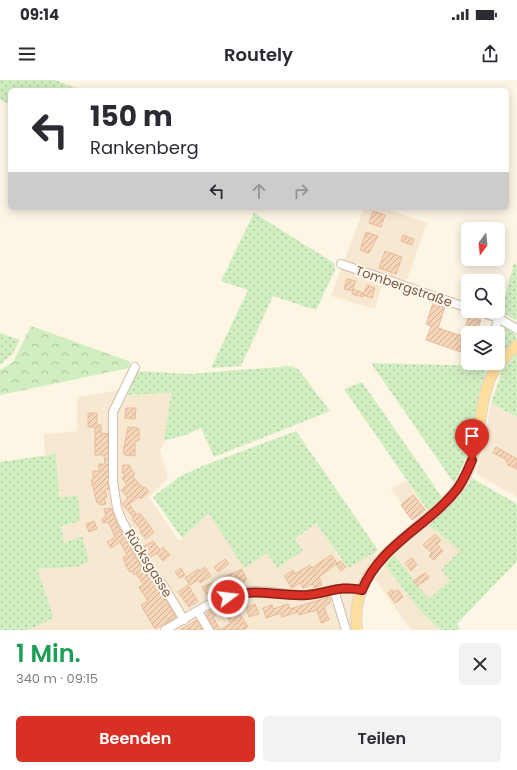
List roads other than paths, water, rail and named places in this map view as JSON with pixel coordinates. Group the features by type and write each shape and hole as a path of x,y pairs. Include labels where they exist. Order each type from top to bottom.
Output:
{"main road":[{"path":"505,357 517,345"},
{"path":"357,630 358,608 362,590 368,575 382,557 447,501 459,487 472,460 491,370"}],"street":[{"name":"Tombergstraße","path":"340,264 461,306"},
{"path":"496,326 498,318 517,329"},
{"name":"Rücksgasse","path":"136,367 113,412 113,482 117,508 147,566 163,585 184,620"},
{"path":"166,630 218,601 245,592 253,591 285,595 308,595 349,587 362,590"},
{"path":"334,590 346,630"},
{"path":"198,612 209,630"}]}
